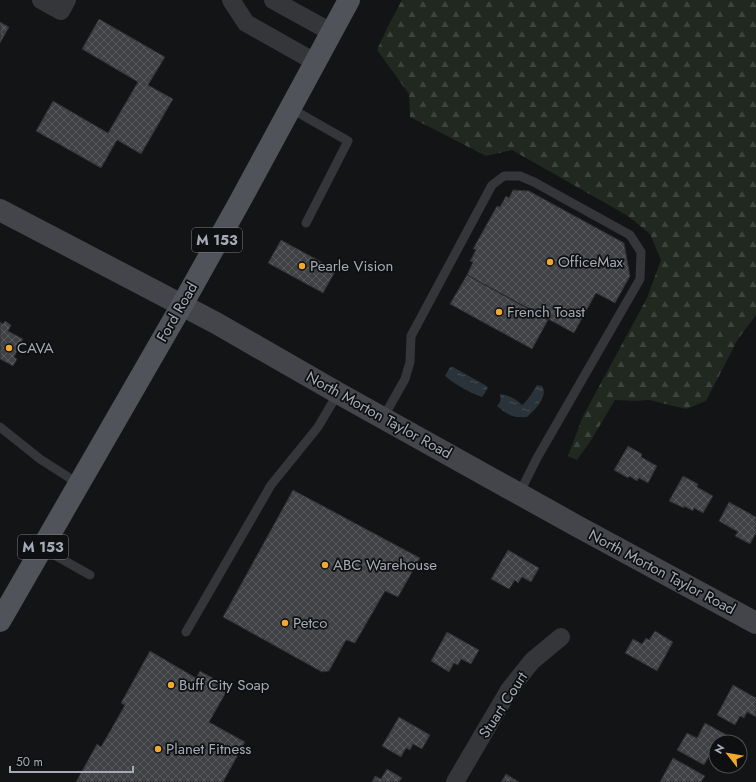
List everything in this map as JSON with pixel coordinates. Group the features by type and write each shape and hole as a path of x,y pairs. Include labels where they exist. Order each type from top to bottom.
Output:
{"main road":[{"name":"Ford Road","path":"0,621 182,305 348,0"}],"street":[{"path":"41,0 61,11 67,0"},
{"path":"231,0 246,23 315,62"},
{"path":"273,0 331,32"},
{"name":"North Morton Taylor Road","path":"0,210 216,323 582,529 756,622"},
{"name":"Stuart Court","path":"455,782 509,690 532,661 561,637"}],"lane":[{"path":"290,108 348,141 306,223"},
{"path":"383,418 406,378 410,362 411,336 492,185 504,176 520,176 534,182 630,235 641,252 640,279 537,458 519,494"},
{"path":"186,632 271,485 318,427 338,393"},
{"path":"0,427 40,459 79,484"},
{"path":"42,548 90,575"}],"green space":[{"path":"402,0 756,0 756,315 738,339 706,401 686,409 649,400 615,400 590,442 577,460 568,456 583,416 647,298 661,260 650,234 628,216 512,150 486,156 410,117 409,94 377,50"}],"water":[{"path":"450,367 453,367 488,387 482,397 462,388 445,376"},
{"path":"537,385 542,386 544,394 540,403 527,417 510,415 497,406 501,397 500,394 512,398 522,405"}],"building":[{"path":"99,19 165,57 148,85 173,99 141,154 117,140 101,168 36,131 53,101 108,133 138,82 82,49"},
{"path":"0,22 9,27 0,43"},
{"name":"OfficeMax","path":"513,190 529,191 624,243 630,276 615,303 596,293 574,333 467,275 473,262 470,261 476,250 473,249 497,206 500,207 506,196 509,198"},
{"name":"Pearle Vision","path":"281,240 336,270 323,293 268,263"},
{"name":"French Toast","path":"467,275 548,320 532,349 450,304"},
{"name":"CAVA","path":"5,321 11,325 8,331 23,339 14,357 17,359 13,366 0,359 0,322 3,324"},
{"path":"628,446 642,454 641,457 657,466 648,483 639,478 637,481 629,476 628,478 614,470"},
{"path":"683,476 698,484 697,487 713,496 703,513 694,508 693,511 669,501"},
{"path":"293,490 420,558 398,597 385,591 355,643 346,640 329,671 322,672 223,617"},
{"path":"729,502 756,517 756,533 750,544 735,536 738,532 719,521"},
{"path":"508,550 539,568 531,582 522,577 518,583 515,580 509,589 491,579"},
{"path":"655,631 673,642 657,671 625,653 633,639 642,644 646,638 649,640"},
{"path":"447,632 479,650 471,664 461,659 458,665 454,663 449,672 431,661"},
{"path":"150,651 196,678 200,671 229,687 209,722 245,742 223,782 76,782 97,744 101,747 125,705 121,703"},
{"path":"733,685 756,698 756,717 747,712 744,718 740,716 735,725 717,715"},
{"path":"399,717 430,735 422,749 413,744 410,750 406,748 401,757 382,746"},
{"path":"705,723 725,734 708,734 708,758 704,765 677,750 687,733 697,738"},
{"path":"673,758 705,776 701,782 660,782"},
{"path":"387,769 402,778 399,782 372,782 375,776 381,779"},
{"path":"506,774 519,782 501,782"}],"place":[{"name":"OfficeMax","path":"550,262"},
{"name":"Pearle Vision","path":"302,266"},
{"name":"French Toast","path":"499,312"},
{"name":"CAVA","path":"9,348"},
{"name":"ABC Warehouse","path":"325,565"},
{"name":"Petco","path":"285,623"},
{"name":"Buff City Soap","path":"171,685"},
{"name":"Planet Fitness","path":"158,749"}]}
